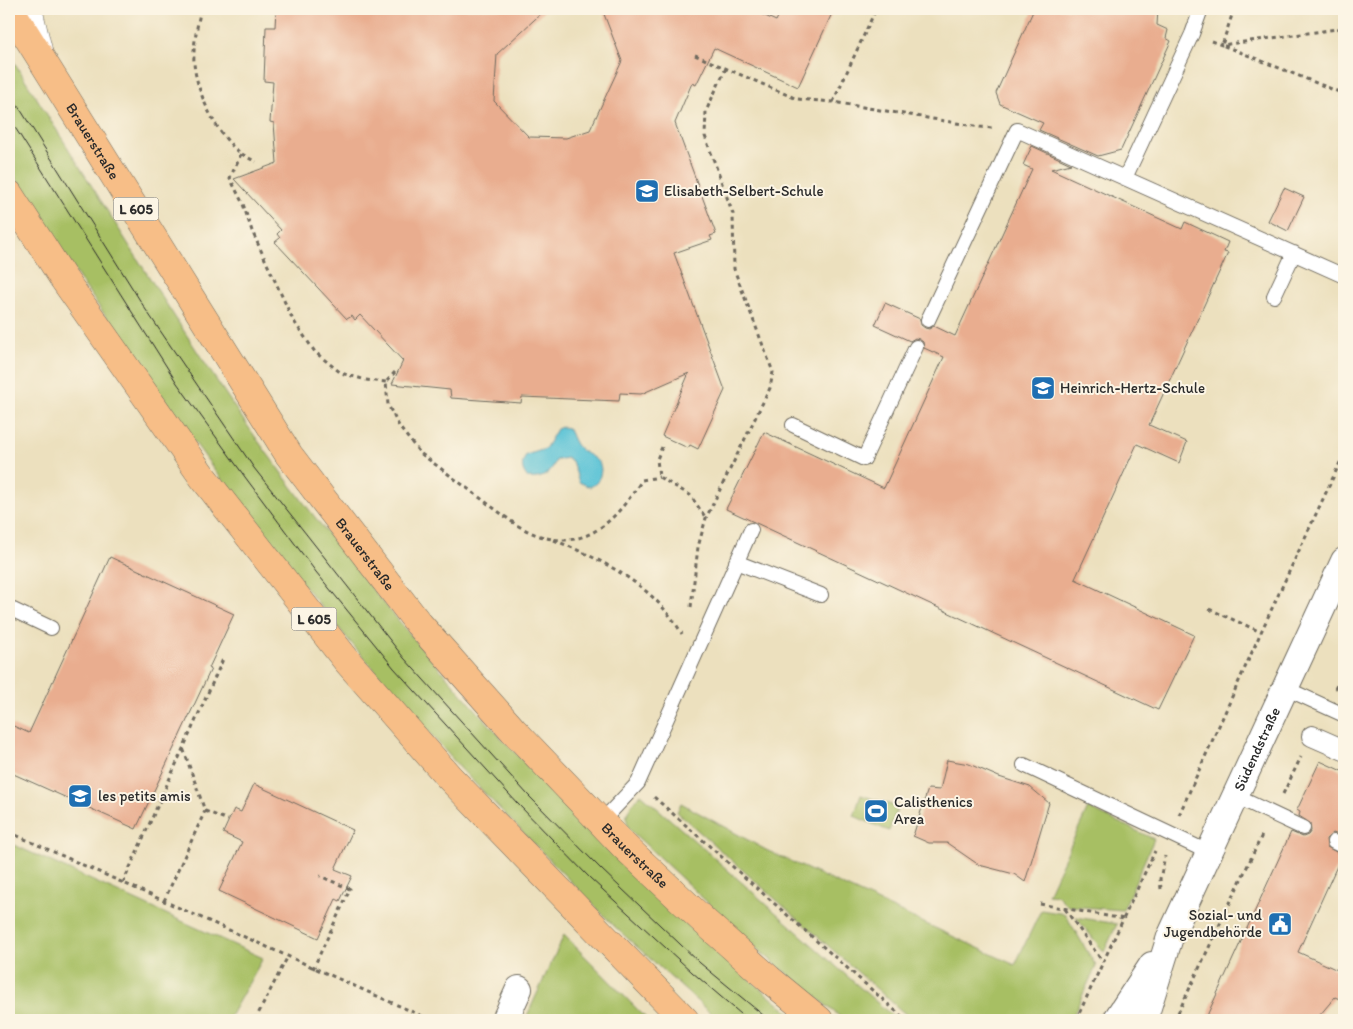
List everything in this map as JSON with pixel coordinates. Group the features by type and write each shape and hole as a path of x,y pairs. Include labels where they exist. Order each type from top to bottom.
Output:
{"main road":[{"name":"Brauerstraße","path":"10,9 289,455 418,623 513,730 625,847 705,922 769,979 819,1020"},
{"name":"L 605","path":"9,194 63,278 202,476 347,661 461,790 684,1020"}],"street":[{"path":"28,9 39,54"},
{"name":"Südendstraße","path":"1116,1020 1170,937 1344,562"},
{"path":"1312,736 1344,750"},
{"name":"Südendstraße","path":"1144,1020 1170,937"},
{"path":"504,1020 519,989"}],"lane":[{"path":"1125,178 1192,34 1201,9"},
{"path":"928,320 1016,130 1344,276"},
{"path":"1274,296 1294,253"},
{"path":"793,426 864,459 916,347"},
{"path":"601,822 638,783 750,530"},
{"path":"736,562 821,595"},
{"path":"9,608 51,628"},
{"path":"1285,688 1344,715"},
{"path":"1024,765 1210,853"},
{"path":"1235,796 1303,828"}],"path":[{"path":"201,9 194,46 197,82 219,129 241,154 256,162"},
{"path":"833,102 876,9"},
{"path":"1222,45 1234,9"},
{"path":"1222,45 1344,28"},
{"path":"1192,34 1344,94"},
{"path":"695,55 797,100 833,102 980,127 1016,130"},
{"path":"691,608 698,548 706,518 770,388 773,372 734,269 733,214 705,136 706,111 726,68"},
{"path":"241,154 230,178 293,320 315,352 341,373 366,380 386,382"},
{"path":"395,372 386,382 388,405 400,428 420,453 515,524 530,533 552,539 594,557 624,575 652,597 672,617 682,634"},
{"path":"659,477 657,459 662,447"},
{"path":"1170,937 1160,879 1171,834 1261,632 1344,454"},
{"path":"552,539 570,540 589,536 615,517 630,500 642,480 659,477 690,495 706,518"},
{"path":"1209,609 1261,632"},
{"path":"123,883 224,657"},
{"path":"1326,706 1344,670"},
{"path":"1174,1020 1214,933 1312,736"},
{"path":"164,902 205,811 183,747"},
{"path":"638,783 906,1020"},
{"path":"205,811 228,820"},
{"path":"9,834 431,1020"},
{"path":"1076,1020 1159,844 1171,834"},
{"path":"313,969 350,889 320,876"},
{"path":"1040,904 1124,919"},
{"path":"1064,908 1103,962"},
{"path":"255,1020 287,958"}],"green space":[{"path":"9,54 147,274 233,405 309,510 363,578 488,723 572,813 704,940 798,1020 718,1020 615,927 462,770 352,644 263,536 81,281 9,168"},
{"path":"641,794 897,1020 844,1020 756,948 629,829 627,814"},
{"name":"Calisthenics Area","path":"861,795 898,807 889,831 854,816"},
{"path":"681,803 766,850 1015,965 1041,910 1065,914 1096,966 1071,1020 912,1020 677,812"},
{"path":"1088,808 1154,839 1123,910 1068,906 1057,895 1048,894"},
{"path":"14,845 263,958 228,1020 9,1020 9,855"},
{"path":"1076,917 1117,924 1104,952"},
{"path":"564,935 638,1010 648,1020 525,1020"}],"water":[{"path":"562,427 568,428 578,447 600,465 599,479 590,487 579,482 572,461 567,458 556,460 552,469 542,477 528,478 524,472 523,464 526,455 545,449 557,429"}],"building":[{"path":"276,9 546,9 497,54 494,101 529,137 566,138 590,130 622,61 602,9 750,9 776,21 782,9 834,9 798,87 714,48 696,85 692,83 675,123 716,234 710,236 712,240 674,253 725,390 698,449 690,445 688,448 662,436 689,373 641,394 620,393 619,401 522,397 521,403 451,398 450,390 392,384 403,361 360,315 355,320 352,316 347,319 275,242 280,238 277,234 281,230 234,179 277,163 274,123 270,122 273,82 264,81 266,27 275,27"},
{"path":"1034,9 1158,9 1157,25 1168,30 1166,38 1171,41 1121,150 1098,156 1039,130 1043,123 1000,104 996,93"},
{"path":"1032,146 1071,164 1051,169 1182,229 1185,222 1228,242 1224,252 1228,253 1149,425 1187,442 1179,463 1137,444 1075,579 1194,635 1158,710 726,509 764,432 884,488 944,357 924,348 923,342 919,339 915,338 910,341 875,325 885,303 920,319 921,325 925,328 929,329 934,326 955,336 1032,169 1023,165"},
{"path":"1284,188 1304,197 1288,231 1268,221"},
{"path":"110,557 234,614 209,668 211,669 136,829 9,772 9,724 29,733"},
{"path":"947,760 969,764 999,777 1030,787 1049,803 1025,882 1014,874 979,865 947,843 929,843 913,836 928,789 940,790"},
{"path":"1320,761 1344,772 1344,837 1333,833 1326,839 1327,847 1342,855 1298,952 1344,973 1344,1001 1335,997 1319,1016 1312,1020 1205,1020 1291,832 1303,837 1311,831 1310,823 1299,816 1300,812 1297,810"},
{"path":"254,784 353,830 335,869 352,876 340,901 336,899 318,938 219,891 242,842 223,833 234,809 241,812"}],"tram line":[{"path":"9,94 146,310 254,468 404,658 528,795 601,869 700,963 769,1020"},
{"path":"9,118 177,383 316,572 394,668 518,804 590,878 692,972 748,1020"}],"place":[{"name":"Elisabeth-Selbert-Schule","path":"647,191"},
{"name":"Heinrich-Hertz-Schule","path":"1043,388"},
{"name":"les petits amis","path":"80,796"},
{"name":"Calisthenics Area","path":"876,811"},
{"name":"Sozial- und Jugendbehörde","path":"1280,924"}]}
